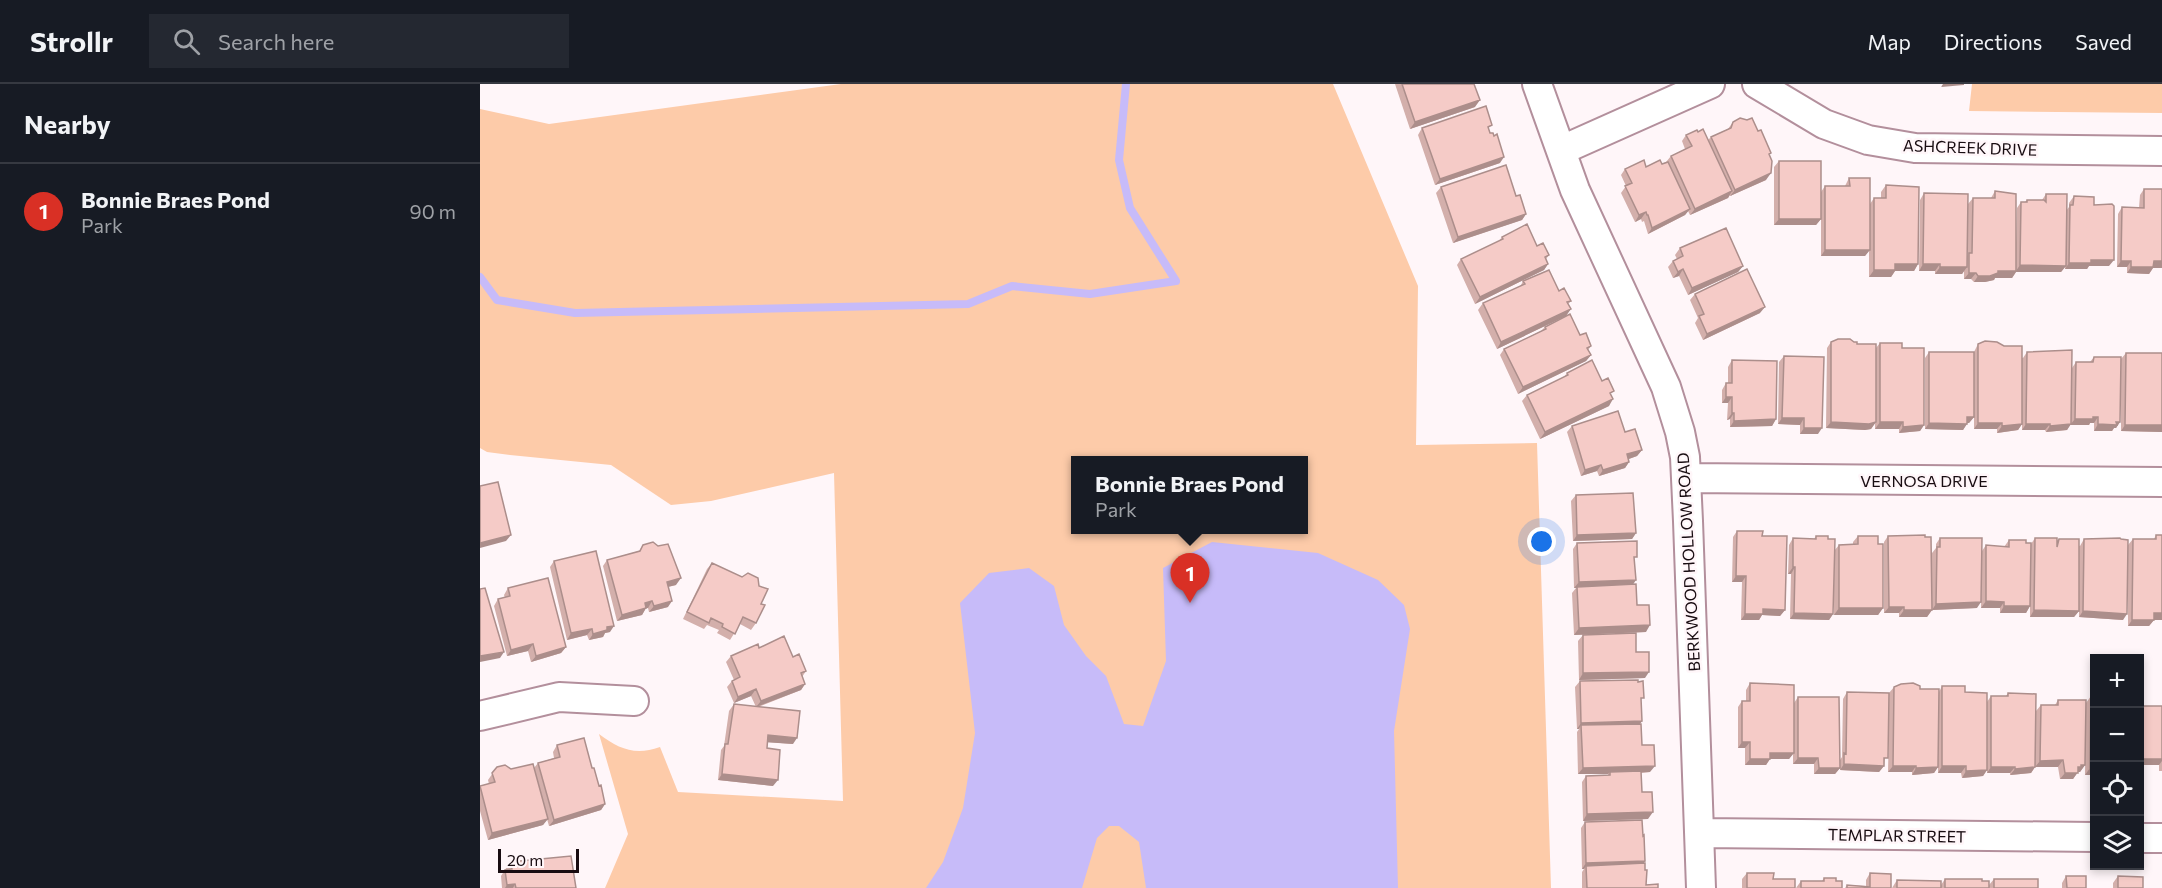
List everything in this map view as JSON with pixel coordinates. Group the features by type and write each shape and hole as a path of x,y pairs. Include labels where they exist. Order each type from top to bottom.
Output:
{"street":[{"name":"BERKWOOD HOLLOW ROAD","path":"1537,84 1575,190 1666,387 1680,432 1686,478 1701,888"},
{"path":"1562,150 1710,84"},
{"name":"ASHCREEK DRIVE","path":"1757,84 1824,124 1868,140 1915,148 2162,151"},
{"name":"VERNOSA DRIVE","path":"1686,478 2162,482"},
{"path":"480,716 559,697 634,701"},
{"name":"TEMPLAR STREET","path":"1700,833 2090,837"},
{"path":"2144,838 2162,838"}],"shaded area":[{"path":"841,84 1333,84 1418,286 1416,445 1537,443 1551,888 605,888 628,834 599,734 613,744 628,750 643,751 660,747 678,792 843,801 834,473 711,501 671,505 611,465 510,455 487,452 480,448 480,109 549,124"},
{"path":"1972,84 2162,84 2162,113 1969,111"},
{"path":"1212,542 1318,553 1378,580 1404,605 1410,629 1394,731 1398,888 1146,888 1139,842 1119,826 1109,826 1097,838 1082,888 926,888 943,862 963,808 975,733 960,603 989,573 1029,568 1054,586 1064,625 1086,656 1106,676 1124,724 1143,726 1166,661 1163,568"}],"building":[{"path":"1402,84 1474,84 1480,100 1415,122"},
{"path":"1486,106 1492,125 1488,127 1490,133 1494,136 1497,134 1504,157 1440,179 1422,128"},
{"path":"1740,118 1747,120 1752,118 1758,131 1761,130 1772,161 1771,173 1735,190 1711,137 1731,128 1733,122"},
{"path":"1703,129 1732,191 1695,209 1671,156 1692,146 1686,135"},
{"path":"1644,160 1646,167 1660,160 1662,164 1668,162 1690,209 1652,228 1646,212 1639,215 1625,186 1632,183 1625,169"},
{"path":"1779,161 1821,161 1821,219 1779,219"},
{"path":"1506,165 1516,196 1520,195 1526,214 1458,237 1441,187"},
{"path":"1849,178 1870,178 1870,250 1825,250 1825,186 1850,186"},
{"path":"1886,185 1919,187 1918,264 1895,264 1895,270 1874,270 1874,198 1886,198"},
{"path":"2144,189 2162,189 2162,261 2154,261 2153,267 2131,267 2131,261 2121,261 2122,207 2144,208"},
{"path":"1995,191 2016,194 2016,271 1998,271 1990,276 1978,276 1976,273 1969,273 1969,253 1972,253 1973,198 1995,198"},
{"path":"1924,193 1968,194 1967,267 1940,267 1940,264 1923,264"},
{"path":"2046,194 2067,194 2066,266 2020,265 2021,202 2044,200 2046,202"},
{"path":"2074,196 2094,197 2094,205 2112,204 2114,206 2114,260 2069,263 2070,205 2073,205"},
{"path":"1527,224 1537,246 1543,243 1549,255 1545,257 1548,264 1480,297 1461,259 1503,239 1502,237"},
{"path":"1726,228 1743,266 1692,288 1683,269 1678,272 1673,261 1683,256 1680,248"},
{"path":"1747,269 1765,307 1707,334 1699,316 1704,314 1695,294"},
{"path":"1549,270 1559,291 1564,288 1571,301 1567,302 1571,309 1501,342 1483,303"},
{"path":"1570,314 1580,335 1586,333 1591,346 1587,348 1591,355 1523,387 1504,349 1546,329 1545,327"},
{"path":"1838,339 1850,339 1857,344 1876,344 1876,422 1869,424 1831,422 1831,342"},
{"path":"1985,341 1997,342 2004,346 2022,346 2022,424 2002,426 2002,423 1978,423 1978,344"},
{"path":"1880,343 1902,343 1902,348 1924,348 1924,425 1903,427 1903,422 1880,422"},
{"path":"2072,350 2071,424 2050,426 2050,424 2026,424 2027,352"},
{"path":"1929,352 1974,352 1974,417 1967,417 1967,424 1929,423"},
{"path":"2126,353 2162,353 2162,425 2125,425"},
{"path":"1784,356 1824,357 1822,428 1804,428 1804,418 1782,418"},
{"path":"2094,357 2121,357 2120,422 2116,422 2117,425 2098,424 2098,417 2075,419 2076,362 2093,362"},
{"path":"1592,360 1602,381 1608,378 1614,391 1610,393 1613,399 1545,432 1527,395 1568,375 1567,373"},
{"path":"1732,360 1777,361 1776,419 1734,421 1732,397 1726,397 1726,383 1732,383"},
{"path":"1618,411 1625,432 1635,429 1642,450 1627,454 1629,462 1603,470 1601,465 1585,470 1572,426"},
{"path":"498,482 511,535 480,543 480,486"},
{"path":"1633,493 1636,533 1577,535 1576,495"},
{"path":"1737,531 1763,531 1762,536 1787,536 1785,610 1763,609 1763,614 1745,614 1746,576 1736,576"},
{"path":"1925,535 1925,537 1931,537 1932,610 1904,610 1904,607 1889,607 1888,536"},
{"path":"2156,535 2162,535 2162,613 2154,613 2154,620 2132,620 2133,539 2156,539"},
{"path":"1816,536 1828,536 1828,539 1835,539 1833,614 1794,613 1793,538 1816,539"},
{"path":"1858,536 1878,536 1878,544 1883,544 1883,608 1839,608 1839,545 1858,544"},
{"path":"1940,538 1982,538 1981,602 1936,604 1937,547 1940,547"},
{"path":"2035,538 2057,538 2057,547 2059,539 2079,539 2079,611 2034,610"},
{"path":"2120,538 2128,540 2127,614 2083,611 2084,539"},
{"path":"2009,540 2026,540 2026,543 2031,543 2030,606 2004,606 2004,602 1986,601 1986,545 2009,547"},
{"path":"1637,541 1637,557 1634,557 1636,580 1579,582 1577,543"},
{"path":"653,542 658,546 668,544 681,578 667,582 672,601 654,606 652,601 645,603 646,608 622,615 607,560 640,551 643,545"},
{"path":"596,551 614,626 593,634 592,629 571,633 554,561"},
{"path":"712,563 742,577 748,573 758,578 759,586 768,589 761,604 765,605 756,623 743,617 735,634 711,618 709,623 687,612"},
{"path":"548,578 566,647 536,656 533,644 511,650 498,599 510,596 508,588"},
{"path":"1636,584 1637,605 1649,605 1650,625 1579,628 1577,587"},
{"path":"485,588 504,652 480,656 480,589"},
{"path":"1636,633 1636,652 1649,652 1649,672 1583,673 1583,635"},
{"path":"784,636 793,657 799,654 806,671 801,673 805,684 761,701 756,689 738,697 732,681 740,677 731,656 758,644 759,648"},
{"path":"1638,680 1638,682 1643,681 1642,721 1581,723 1580,681"},
{"path":"1750,683 1794,685 1794,753 1770,753 1770,759 1750,759 1750,742 1742,742 1742,701 1750,701"},
{"path":"1913,683 1920,686 1920,689 1939,689 1938,767 1893,766 1894,687"},
{"path":"1942,686 1965,686 1965,692 1987,693 1987,770 1966,771 1966,766 1942,766"},
{"path":"1847,692 1889,693 1888,758 1884,758 1884,766 1844,764"},
{"path":"2008,693 2036,694 2035,767 2015,769 2015,767 1991,767 1991,696 2008,696"},
{"path":"1798,697 1839,697 1840,768 1819,768 1818,758 1798,758"},
{"path":"2058,700 2086,700 2085,765 2078,767 2078,773 2065,773 2063,760 2040,761 2041,705 2058,705"},
{"path":"734,704 800,711 797,738 768,735 767,748 780,750 778,780 722,774 725,744 728,744"},
{"path":"2144,706 2162,706 2162,759 2144,759"},
{"path":"1641,724 1642,745 1654,745 1655,766 1583,768 1581,725"},
{"path":"584,738 592,768 594,768 599,786 601,785 605,804 554,820 538,763 560,757 557,745"},
{"path":"533,764 548,819 492,833 480,786 495,782 492,773 497,767 505,765 511,769"},
{"path":"1641,771 1642,792 1652,792 1653,812 1587,814 1586,776 1610,775 1610,772"},
{"path":"1642,820 1645,861 1586,863 1585,822"},
{"path":"571,856 576,888 516,888 515,884 507,885 505,870 512,869 510,862"},
{"path":"1645,863 1646,885 1658,884 1658,888 1587,888 1586,866"},
{"path":"1747,873 1774,873 1773,879 1795,879 1795,888 1747,888"},
{"path":"1870,873 1891,874 1891,888 1847,888 1847,885 1870,887"},
{"path":"2066,876 2086,876 2086,888 2067,888"},
{"path":"2118,876 2143,877 2143,888 2118,888"},
{"path":"1824,878 1836,878 1836,881 1842,881 1842,888 1801,888 1801,881 1824,881"},
{"path":"1945,879 1982,879 1982,881 1989,881 1989,888 1945,888"},
{"path":"1994,879 2038,879 2038,888 1994,888"},
{"path":"1897,880 1941,881 1941,888 1897,888"}],"waterway":[{"path":"480,277 497,300 575,313 968,304 1012,286 1090,294 1176,281 1130,208 1119,160 1126,84"}],"place":[{"name":"Bonnie Braes Pond","path":"1190,603"}]}
